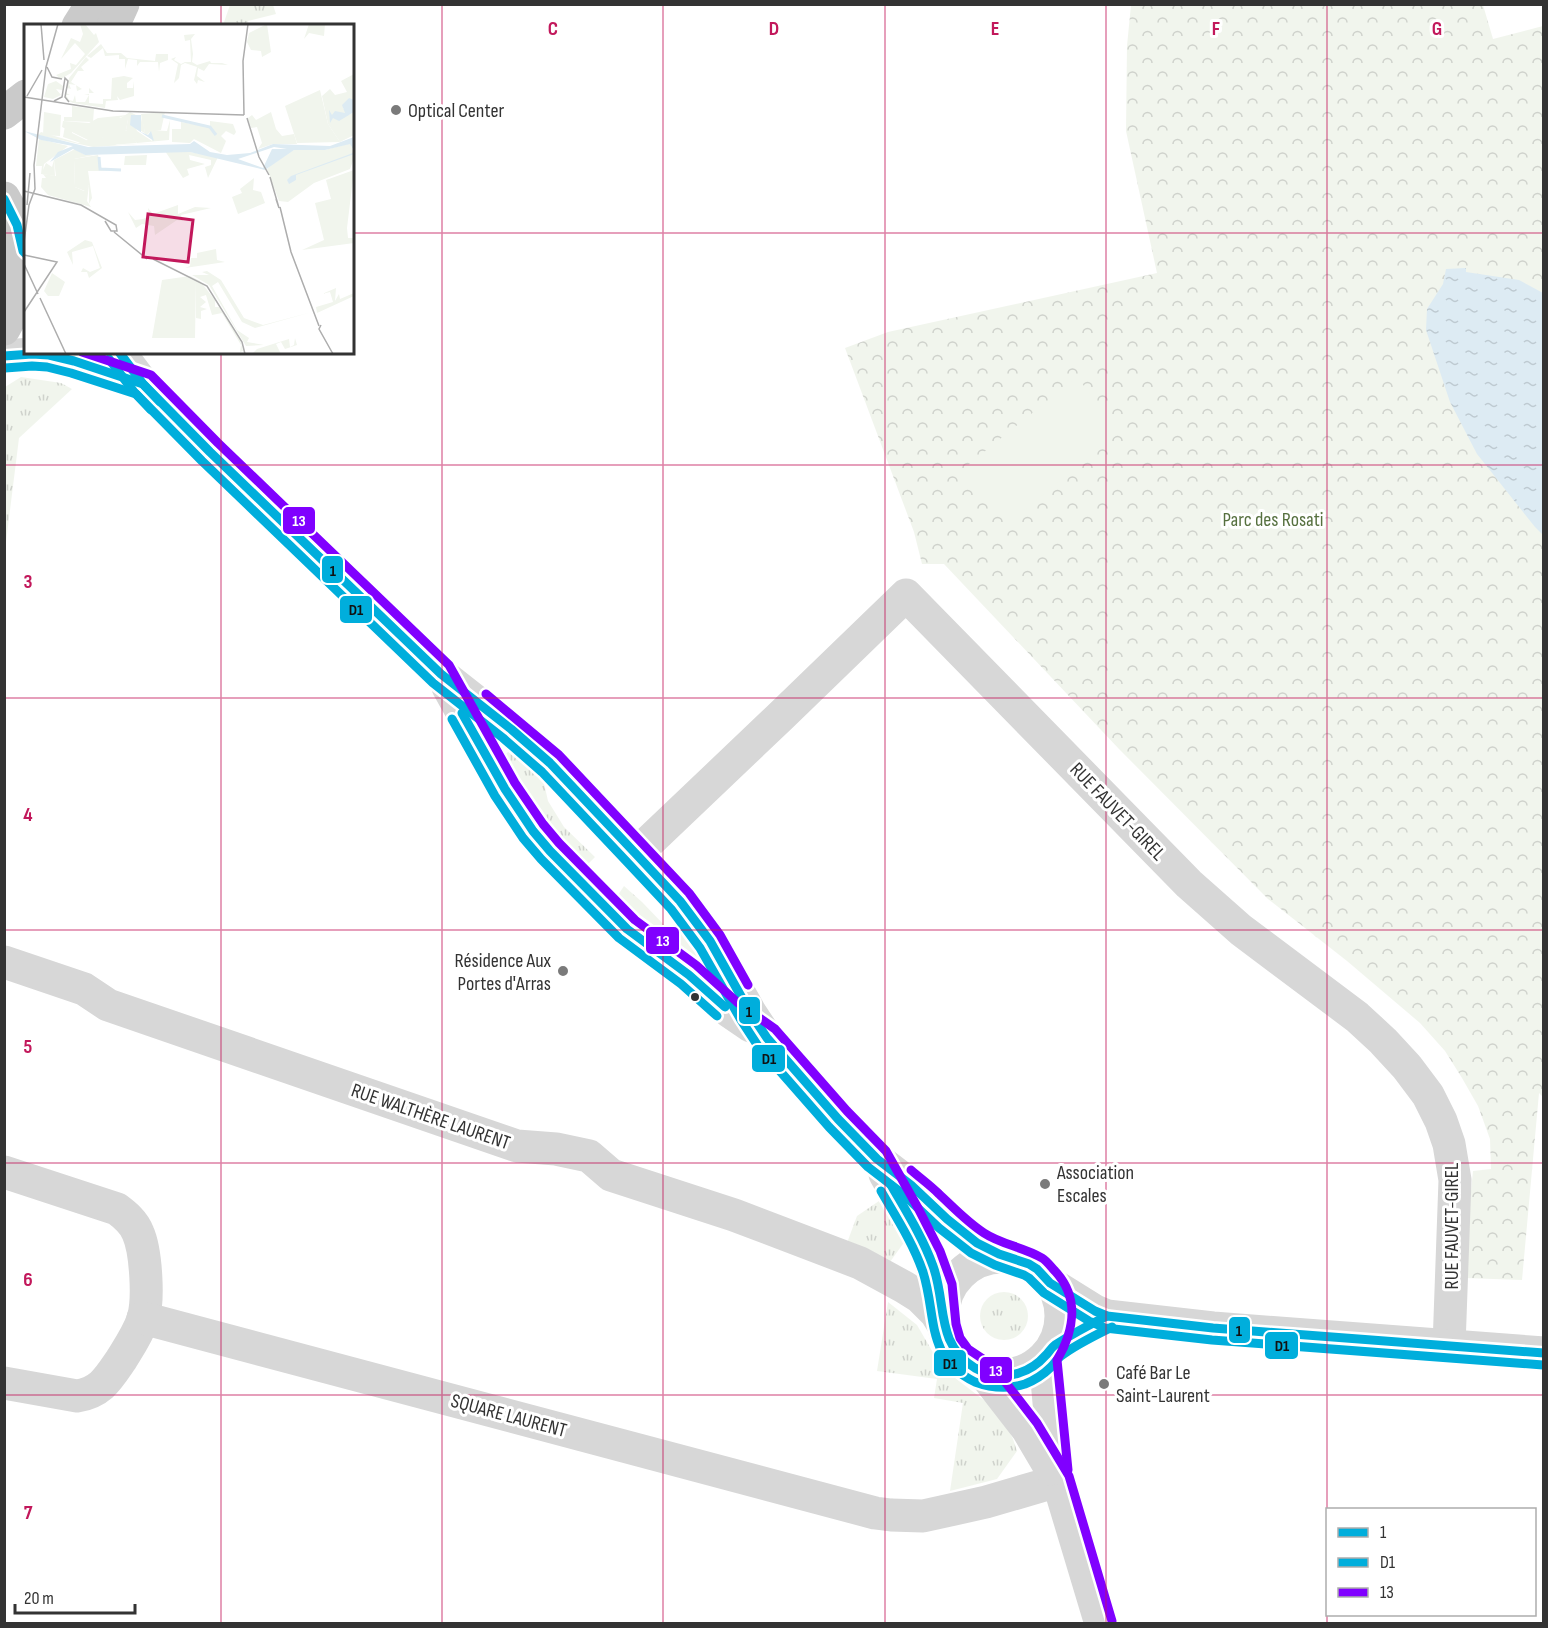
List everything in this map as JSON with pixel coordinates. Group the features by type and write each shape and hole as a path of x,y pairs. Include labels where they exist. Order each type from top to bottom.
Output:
{"main road":[{"path":"79,24 92,4"},
{"path":"114,24 123,4"},
{"path":"4,113 24,98"},
{"path":"4,329 10,320 18,297 23,273 19,228"}],"street":[{"path":"120,354 142,384 441,675 511,729 550,763 680,902 710,941 767,1038 838,1119 877,1159 976,1243 1037,1269 1050,1283 1107,1316 1213,1328 1544,1353"},
{"path":"4,356 49,355 142,384"},
{"name":"RUE FAUVET-GIREL","path":"636,854 906,595 1189,884 1240,930 1357,1017 1407,1067 1428,1095 1449,1144 1455,1180 1449,1346"},
{"path":"441,675 505,789 533,831 550,851 627,929 689,975 729,1011 767,1038"},
{"name":"RUE WALTHÈRE LAURENT","path":"4,962 84,989 108,1005 517,1146 556,1149 589,1156 611,1175 734,1215 860,1263 920,1297 944,1318"},
{"path":"877,1159 929,1255 940,1287 949,1343 960,1358 983,1372 1011,1375 1029,1368 1087,1325 1107,1316"},
{"path":"4,1172 117,1209 125,1215 133,1223 138,1233 142,1248 146,1293 144,1318 137,1333 112,1374 97,1390 77,1396 4,1383"},
{"path":"944,1318 945,1301 952,1286 963,1272 985,1260 1011,1258"},
{"path":"1050,1283 1058,1299 1060,1316 1058,1332 1048,1352 1054,1459 1058,1481 1101,1623"},
{"name":"SQUARE LAURENT","path":"144,1318 875,1513 923,1516 986,1502 1058,1481"},
{"path":"983,1372 1028,1430 1058,1481"}],"green space":[{"path":"230,5 273,5 276,14 248,21 249,24 223,24"},
{"name":"Parc des Rosati","path":"1131,5 1483,5 1493,39 1543,26 1544,1098 1539,1093 1522,1280 1465,1278 1465,1252 1473,1171 1491,1169 1490,1139 1478,1106 1445,1051 1420,1023 1347,961 1268,899 1119,749 944,564 922,564 914,532 845,348 888,332 1157,273 1126,131 1127,46"},
{"path":"21,377 61,383 72,389 19,438 5,550 5,387"},
{"path":"1077,377 1120,432 1007,524 963,469"},
{"path":"513,748 542,774 548,801 564,827 595,857 585,867 532,813 503,756"},
{"path":"624,886 667,928 680,924 708,965 701,968 639,921 616,898"},
{"path":"879,1201 905,1241 890,1262 847,1243 857,1216"},
{"path":"999,1292 1009,1292 1024,1302 1028,1316 1027,1325 1018,1336 1009,1340 999,1340 984,1330 980,1321 980,1311 990,1296"},
{"path":"888,1302 917,1325 935,1356 950,1374 985,1401 1004,1420 1017,1451 997,1479 950,1491 963,1403 934,1398 937,1379 877,1371"}],"water":[{"path":"1466,268 1466,272 1519,280 1543,293 1543,535 1477,454 1450,402 1426,330 1427,309 1443,284 1446,269"}],"transit line":[{"name":"1","path":"4,199 17,225 24,252"},
{"name":"13","path":"88,354 151,375 218,443 449,665 515,783 559,843 635,920 696,965 737,1002 775,1029 847,1111 886,1151 940,1251 952,1284 956,1324 960,1338 968,1349 992,1365 1037,1423 1069,1476 1112,1621"},
{"name":"1","path":"120,354 143,384 210,452 441,674 550,763 680,901 710,941 767,1038 838,1119 877,1159 911,1185 977,1243 999,1254 1029,1264 1050,1283 1107,1316 1213,1328 1544,1353"},
{"name":"1","path":"4,356 49,355 74,361 143,384 160,402"},
{"name":"D1","path":"109,359 134,392 202,461 433,683 542,772 671,909 700,948 758,1046 829,1127 868,1167 971,1253 995,1265 1024,1275 1044,1293 1089,1321 1105,1328 1212,1340 1543,1365"},
{"name":"D1","path":"5,368 47,367 71,373 136,394 151,410"},
{"name":"13","path":"486,694 559,755 689,893 720,935 748,985"},
{"name":"1","path":"462,713 505,789 533,831 550,851 627,929 689,975 725,1007"},
{"name":"D1","path":"452,719 495,796 523,838 541,859 619,938 681,984 717,1016"},
{"name":"13","path":"911,1170 978,1229 991,1237 1042,1258 1063,1281 1071,1303 1072,1315 1067,1338 1057,1360 1068,1470"},
{"name":"1","path":"891,1185 919,1235 933,1266 948,1335 962,1358 975,1368 1002,1375 1023,1372 1040,1361 1055,1345 1107,1316"},
{"name":"D1","path":"881,1191 919,1261 940,1348 959,1372 975,1382 1000,1387 1025,1384 1036,1379 1067,1352 1112,1327"}],"place":[{"name":"Optical Center","path":"396,110"},
{"name":"Résidence Aux Portes d'Arras","path":"563,971"},
{"name":"Association Escales","path":"1045,1184"},
{"name":"Café Bar Le Saint-Laurent","path":"1104,1384"}]}
